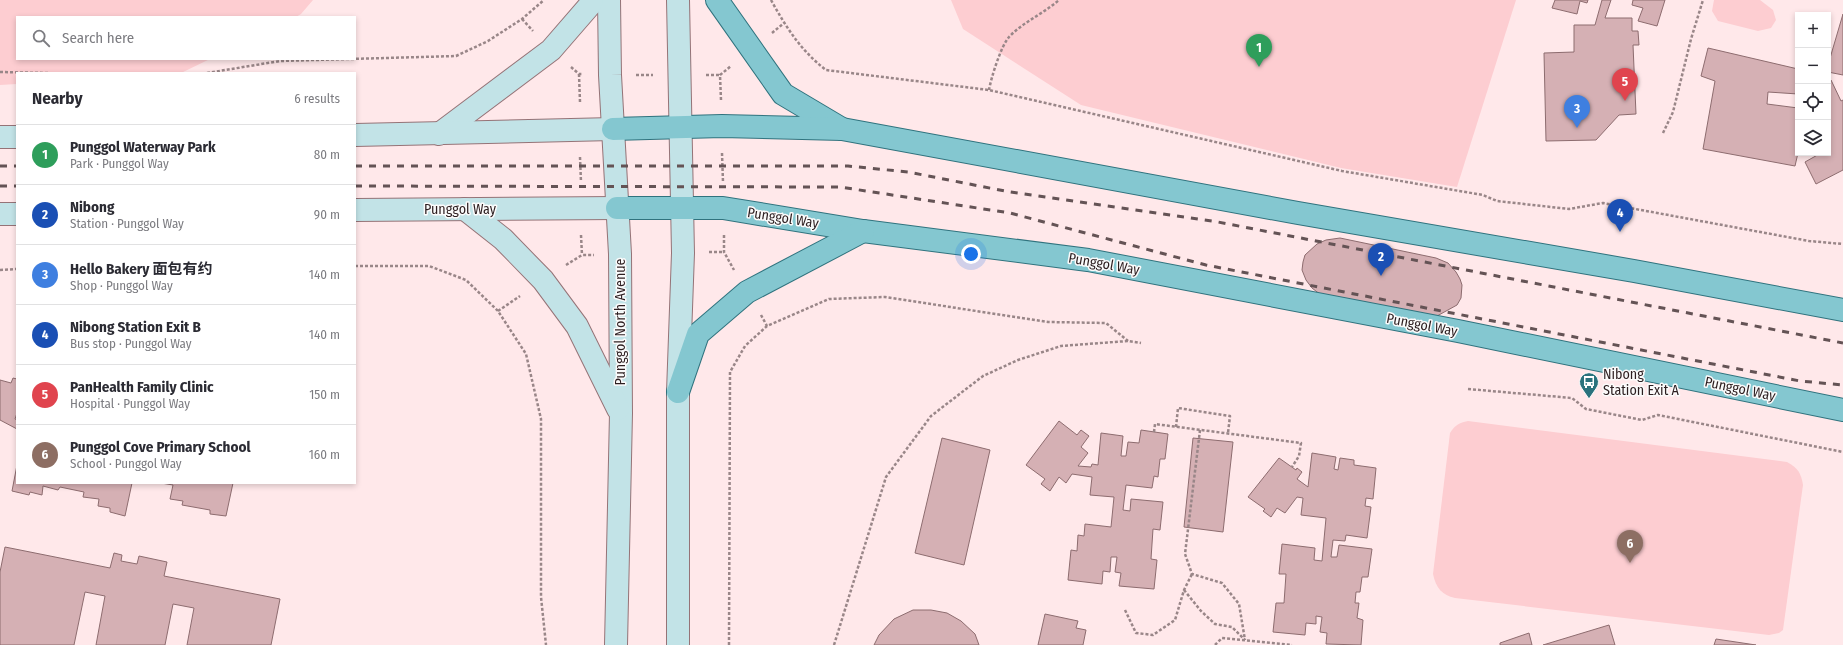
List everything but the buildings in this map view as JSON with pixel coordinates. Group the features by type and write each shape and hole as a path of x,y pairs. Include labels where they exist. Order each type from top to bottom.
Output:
{"main road":[{"path":"439,134 551,50 590,5 592,0"},
{"name":"Punggol North Avenue","path":"609,0 610,75 620,254 621,413 616,645"},
{"path":"678,0 678,75 683,253 678,392 678,645"},
{"path":"717,0 783,94 842,129"},
{"path":"356,135 722,126 842,129 1298,213 1626,270 1843,310"},
{"path":"0,137 16,137"},
{"path":"465,208 503,239 543,280 577,326 621,413"},
{"name":"Punggol Way","path":"356,210 465,208 723,208 863,231 1088,260 1458,331 1843,410"},
{"path":"0,214 16,214"},
{"path":"678,392 698,334 747,292 863,231"},
{"path":"1808,303 1843,297"},
{"path":"1810,403 1843,419"}],"path":[{"path":"356,59 456,56 488,41 522,19 544,0"},
{"path":"770,0 784,23 810,58 826,70 989,90 1342,171 1483,195 1497,201 1569,209 1603,203 1809,241 1843,244"},
{"path":"989,90 992,77 1008,38 1029,20 1059,0"},
{"path":"1663,133 1673,112 1691,39 1703,0"},
{"path":"214,72 280,62 339,60"},
{"path":"0,72 16,72"},
{"path":"620,254 582,255 579,74 720,75"},
{"path":"683,253 724,252"},
{"path":"356,266 429,266 466,280 498,311 526,354 540,419 541,597 546,645"},
{"path":"0,270 16,269"},
{"path":"729,645 730,372 745,346 768,326 828,300 885,297 1048,322 1106,323 1128,341"},
{"path":"834,645 886,477 931,416 982,376 1018,360 1061,346 1128,341 1141,343"},
{"path":"1468,390 1572,398 1586,409 1642,420 1658,415 1843,452"},
{"path":"1176,427 1178,408 1230,416 1228,433"},
{"path":"1154,432 1155,424 1301,443 1299,456 1292,467"},
{"path":"1125,610 1136,633 1153,635 1175,620 1184,590 1192,574 1185,554 1200,430"},
{"path":"1192,574 1222,583 1239,604 1245,640"},
{"path":"1184,590 1201,611 1215,624 1232,627 1245,640"},
{"path":"1215,645 1222,638 1292,645"}],"shaded area":[{"path":"0,0 313,0 298,16 16,16 16,60 208,60 183,72 16,72 16,84 0,85"},
{"path":"951,0 1516,0 1457,187 1341,168 1081,105 963,29"},
{"path":"1714,0 1760,0 1773,10 1776,20 1771,28 1758,31 1718,21 1712,11"},
{"path":"1468,421 1787,462 1791,464 1798,471 1803,485 1783,630 1779,633 1769,635 1455,598 1446,595 1438,587 1433,574 1450,433 1458,425"}],"railway":[{"path":"0,166 16,166"},
{"path":"356,166 848,166 908,172 1010,192 1218,222 1843,343"},
{"path":"0,186 16,186"},
{"path":"356,186 840,187 1010,213 1206,265 1800,381 1843,385"}],"place":[{"name":"Punggol Waterway Park","path":"1259,67"},
{"name":"PanHealth Family Clinic","path":"1625,101"},
{"name":"Hello Bakery 面包有约","path":"1577,128"},
{"name":"Nibong Station Exit B","path":"1620,232"},
{"name":"Nibong","path":"1381,276"},
{"name":"Nibong Station Exit A","path":"1589,399"},
{"name":"Punggol Cove Primary School","path":"1630,563"}]}
